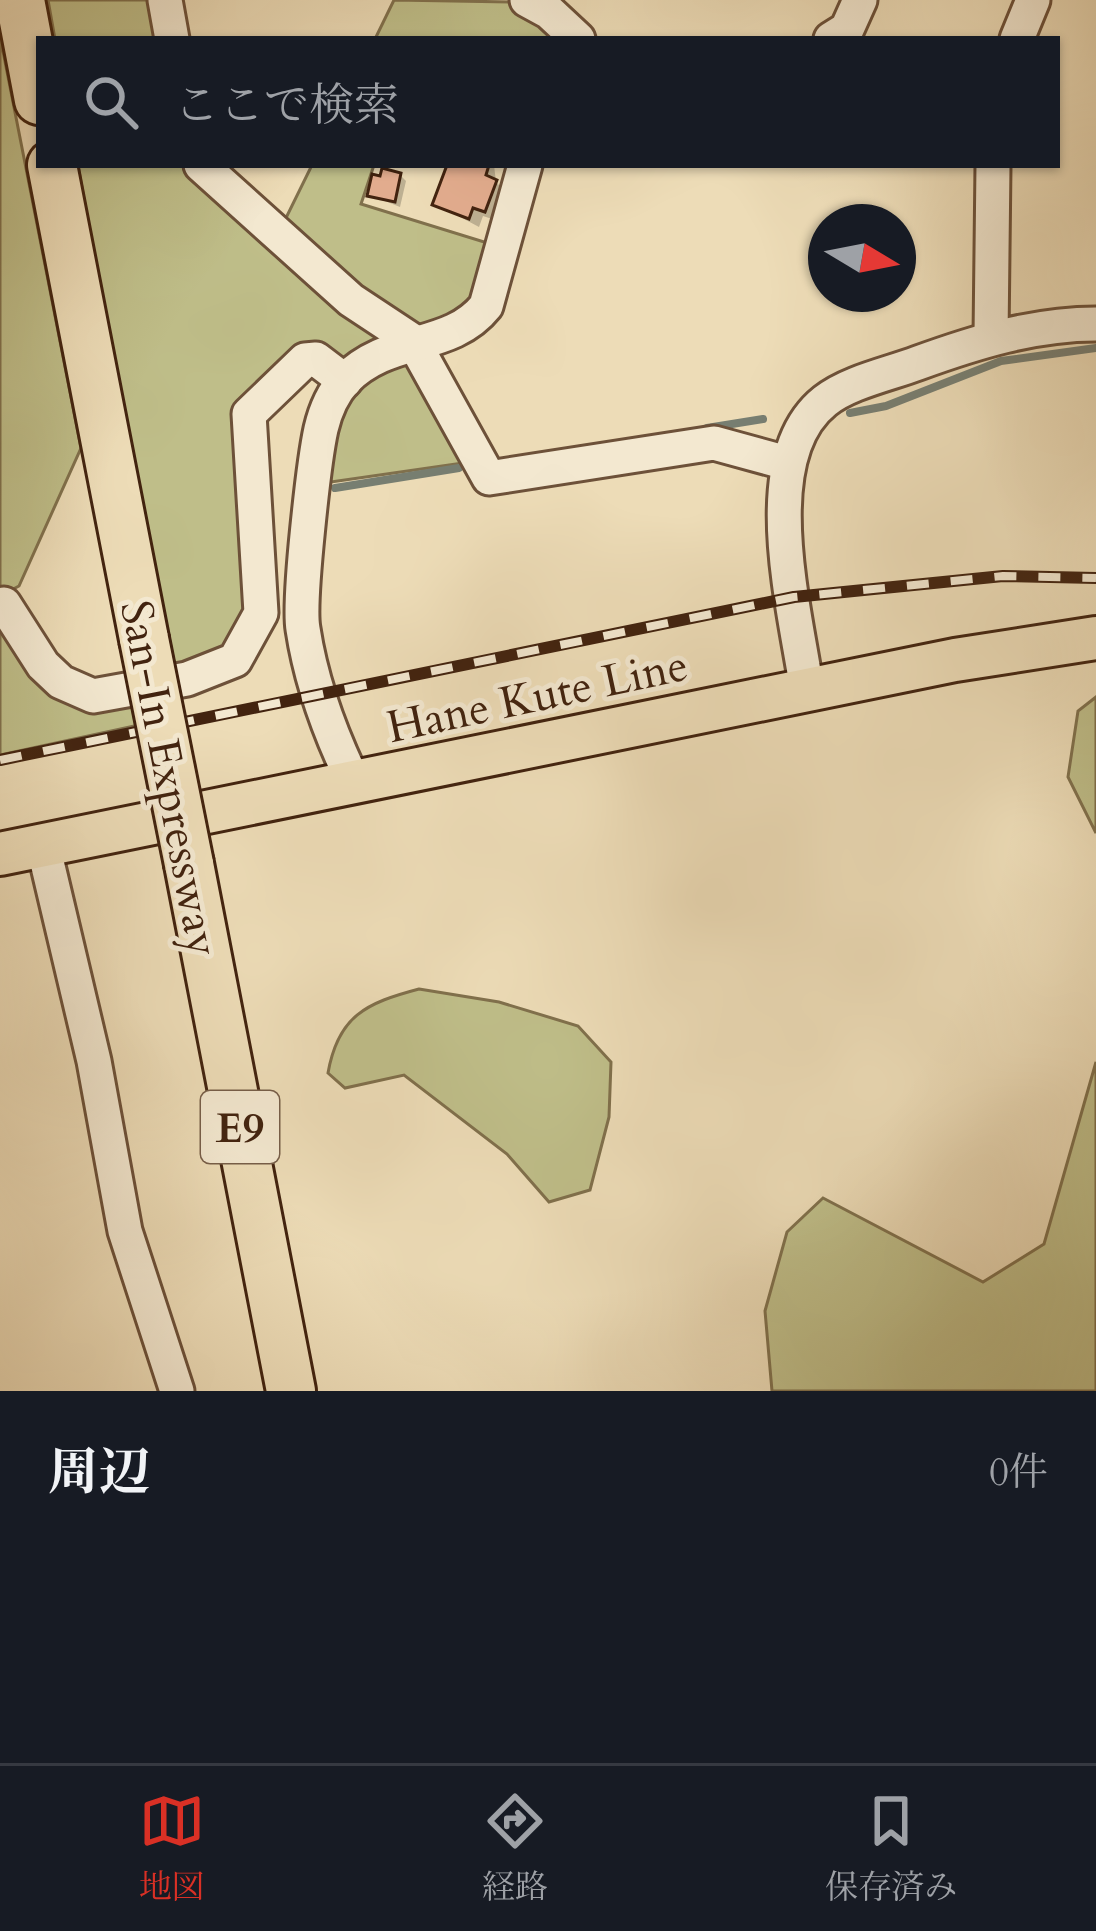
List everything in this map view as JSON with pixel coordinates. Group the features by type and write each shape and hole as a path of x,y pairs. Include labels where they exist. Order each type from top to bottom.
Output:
{"highway":[{"path":"20,0 36,84"},
{"name":"San-In Expressway","path":"53,168 291,1391"}],"main road":[{"name":"Hane Kute Line","path":"0,854 807,691 1096,638"}],"street":[{"path":"164,0 171,36"},
{"path":"527,0 573,36"},
{"path":"836,36 847,29 860,0"},
{"path":"1018,36 1028,1"},
{"path":"204,168 351,300 413,341 489,478 714,443 787,463"},
{"path":"355,785 335,744 302,626 321,430 345,381 380,352 452,334 472,324 486,306 524,168"},
{"path":"991,337 993,168"},
{"path":"807,691 786,536 787,463 797,432 826,400 991,337 1096,324"},
{"path":"4,604 44,665 61,682 93,696 187,679 236,660 260,614 249,414 305,359 316,358 345,381"},
{"path":"43,845 94,1061 125,1231 177,1391"}],"shaded area":[{"path":"48,0 156,0 162,36 54,36"},
{"path":"394,0 515,2 556,36 376,36"},
{"path":"0,36 81,448 19,586 0,596"},
{"path":"79,168 192,168 392,336 344,372 326,356 240,414 252,605 242,638 168,675"},
{"path":"311,168 373,168 361,204 494,245 477,308 407,332 280,230"},
{"path":"405,350 463,463 324,483 338,403"},
{"path":"0,619 36,672 129,694 139,725 0,755"},
{"path":"1096,697 1096,833 1068,777 1078,711"},
{"path":"419,989 499,1002 578,1026 611,1062 609,1117 590,1190 549,1202 507,1154 404,1075 345,1088 328,1073 339,1038 357,1015"},
{"path":"1096,1062 1096,1391 772,1391 765,1311 787,1232 823,1198 983,1282 1044,1244"}],"building":[{"path":"382,168 401,173 395,202 367,196 372,174 380,176"},
{"path":"446,168 488,168 486,175 497,180 485,212 473,208 469,219 432,205"}],"waterway":[{"path":"850,413 886,406 1001,361 1096,348"},
{"path":"707,428 763,419"},
{"path":"335,488 459,468"}],"railway":[{"path":"0,760 794,597 1003,576 1096,578"}]}
